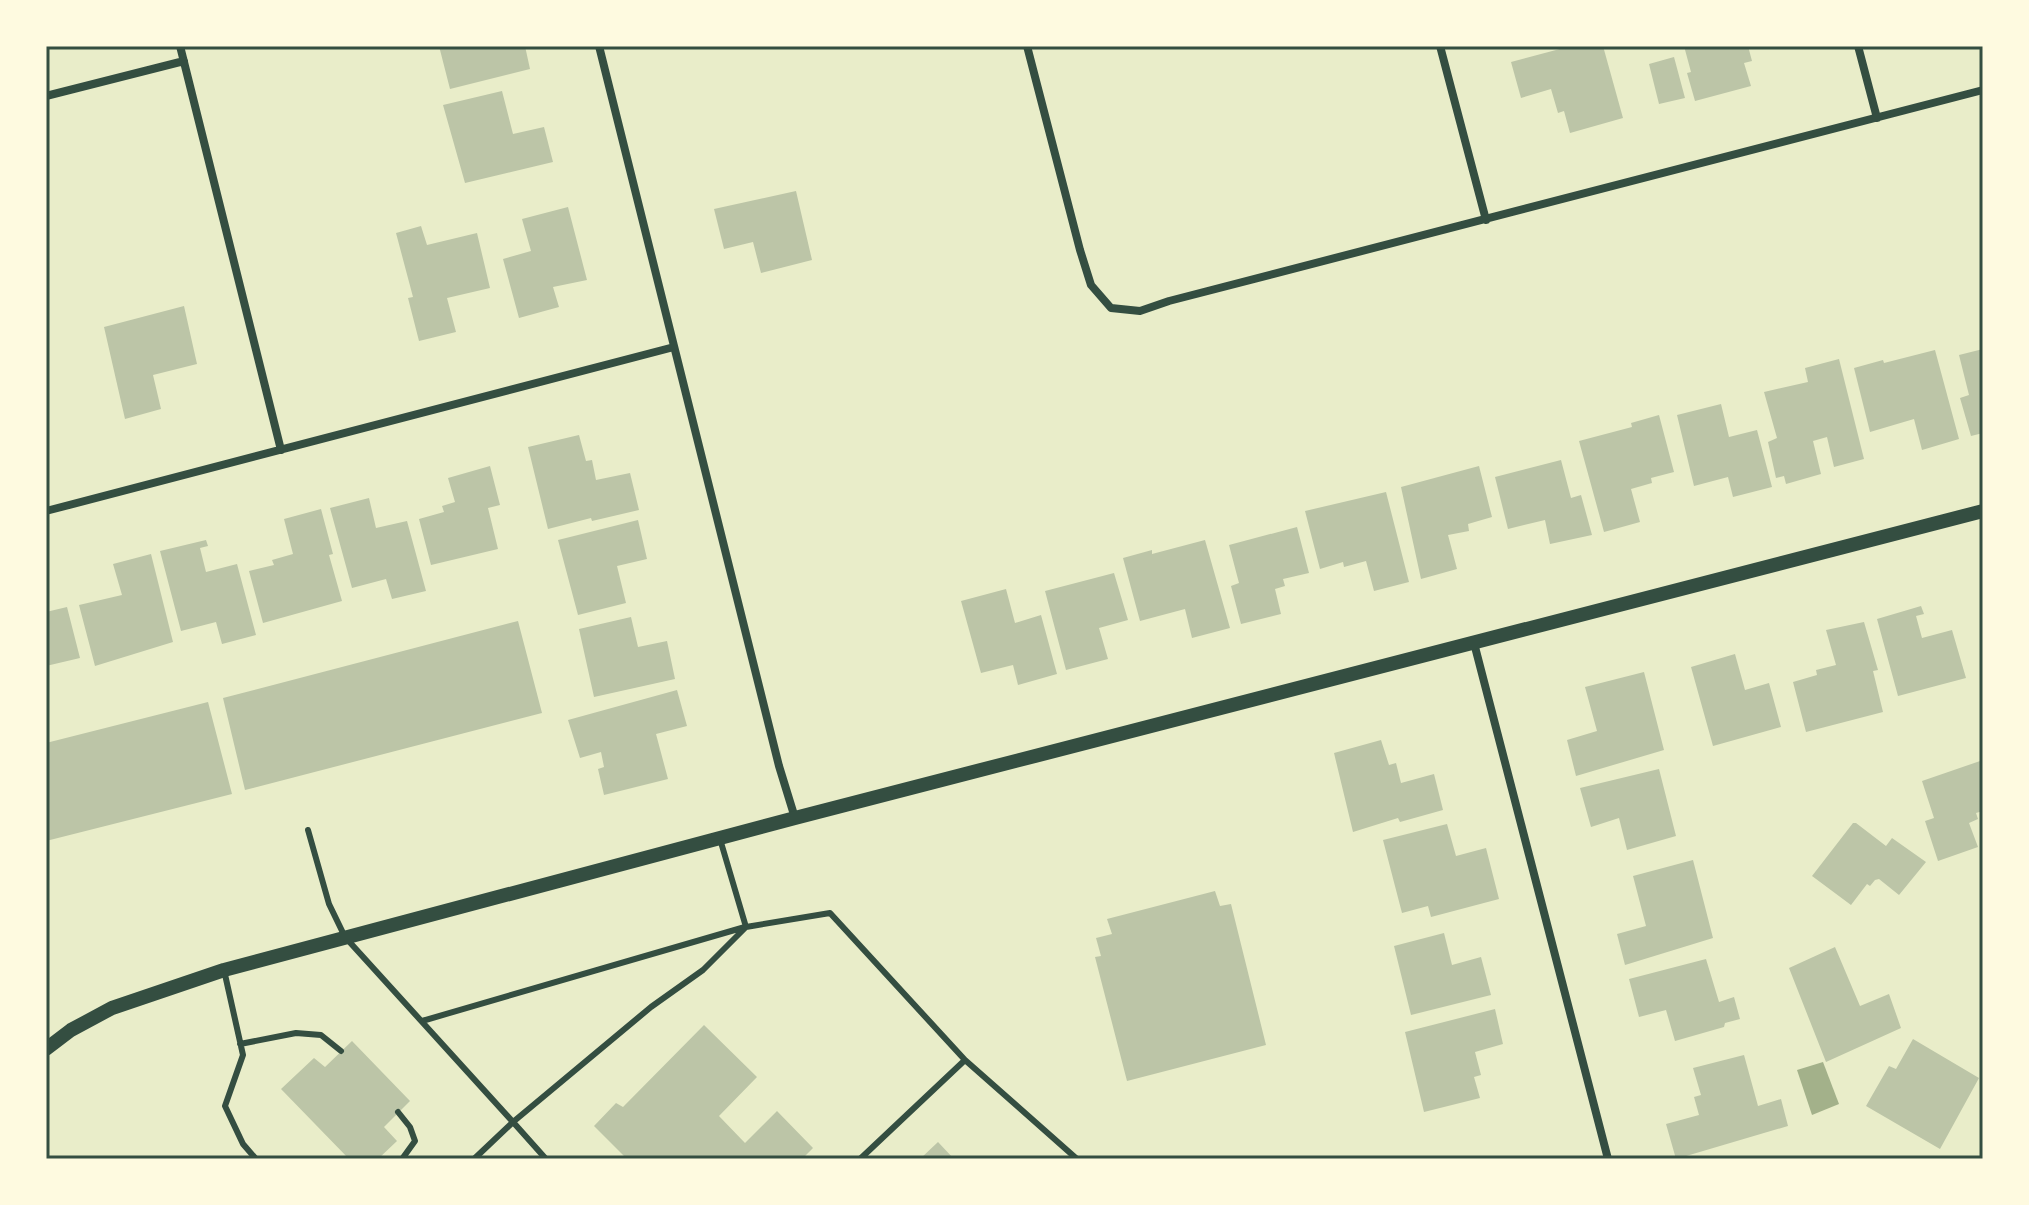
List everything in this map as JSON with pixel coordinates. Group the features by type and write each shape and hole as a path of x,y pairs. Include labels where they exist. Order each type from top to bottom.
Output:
{"street":[{"path":"180,46 281,450"},
{"path":"599,46 779,766 795,818"},
{"path":"1027,46 1091,285 1111,308 1140,311 1983,90"},
{"path":"1440,46 1486,220"},
{"path":"1858,46 1877,118"},
{"path":"46,96 184,61"},
{"path":"46,511 674,347"},
{"path":"46,1049 71,1030 112,1008 224,970 795,818 1983,511"},
{"path":"1474,643 1608,1159"}],"lane":[{"path":"308,830 329,904 345,937 546,1159"},
{"path":"720,839 746,927"},
{"path":"422,1021 746,927 830,913 965,1060 1077,1159"},
{"path":"474,1159 513,1122 651,1007 703,970 746,927"},
{"path":"224,970 243,1055 225,1106 243,1144 256,1159"},
{"path":"240,1044 296,1033 321,1035 341,1051"},
{"path":"860,1159 965,1060"},
{"path":"398,1112 410,1127 415,1141 402,1159"}],"shaded area":[{"path":"1823,1062 1839,1104 1812,1115 1797,1070"}],"building":[{"path":"439,46 525,46 530,69 450,89"},
{"path":"1571,46 1603,46 1623,118 1570,133 1564,111 1558,113 1551,89 1521,98 1511,62"},
{"path":"1684,46 1748,46 1752,61 1744,63 1751,86 1695,101"},
{"path":"1674,57 1685,98 1659,104 1649,64"},
{"path":"502,91 513,134 544,127 553,162 465,183 443,105"},
{"path":"796,191 812,260 761,273 753,242 724,249 714,209"},
{"path":"568,207 587,280 553,287 559,307 519,318 503,259 531,251 522,219"},
{"path":"421,226 427,245 477,233 490,288 447,298 456,332 419,341 408,298 413,297 396,233"},
{"path":"184,306 197,364 153,375 161,409 125,419 104,327"},
{"path":"1983,349 1983,433 1971,436 1960,398 1969,395 1959,355"},
{"path":"1935,350 1959,439 1922,450 1914,419 1870,432 1854,368"},
{"path":"1839,359 1864,459 1834,467 1827,437 1813,441 1821,474 1786,484 1784,476 1776,478 1768,442 1777,438 1764,392 1808,382 1805,368"},
{"path":"1721,404 1729,437 1757,430 1772,487 1733,497 1728,477 1694,486 1677,415"},
{"path":"1659,415 1674,472 1651,478 1652,483 1631,489 1640,522 1604,532 1579,441 1632,427 1631,423"},
{"path":"579,435 586,461 592,460 596,480 630,473 639,510 548,529 528,447"},
{"path":"1561,460 1571,498 1581,495 1592,535 1550,544 1545,520 1508,529 1495,477"},
{"path":"490,466 500,505 488,508 498,549 431,565 419,519 444,512 442,506 455,502 448,478"},
{"path":"1479,466 1492,517 1468,524 1469,531 1448,535 1457,569 1421,579 1401,487"},
{"path":"1386,492 1409,582 1374,591 1366,561 1344,567 1343,562 1320,569 1305,511"},
{"path":"369,498 376,528 407,521 426,591 392,599 386,579 352,588 330,508"},
{"path":"321,509 333,554 329,555 342,601 263,623 249,571 274,565 272,560 293,554 284,519"},
{"path":"638,520 647,559 617,566 626,603 578,615 558,540"},
{"path":"1297,527 1309,573 1283,579 1285,586 1275,589 1281,614 1241,624 1231,586 1239,583 1229,545"},
{"path":"206,540 208,546 200,548 206,572 237,564 256,635 222,644 216,622 181,631 160,551"},
{"path":"1205,540 1230,628 1192,638 1185,609 1140,621 1123,558"},
{"path":"151,554 173,642 95,666 79,605 122,595 113,564"},
{"path":"1114,573 1128,620 1099,628 1108,659 1066,670 1045,591"},
{"path":"1006,589 1015,623 1041,615 1057,674 1018,685 1013,665 981,673 961,601"},
{"path":"1921,606 1924,614 1916,616 1922,638 1952,630 1966,678 1898,696 1877,619"},
{"path":"67,607 80,658 46,666 46,612"},
{"path":"631,617 638,647 667,641 675,679 594,697 579,629"},
{"path":"518,621 542,713 245,790 223,698"},
{"path":"1864,622 1878,670 1873,671 1883,712 1806,732 1793,682 1817,675 1816,670 1836,665 1826,630"},
{"path":"1735,654 1745,690 1769,683 1781,727 1713,746 1691,667"},
{"path":"1644,672 1664,750 1576,776 1567,740 1597,731 1585,687"},
{"path":"677,690 687,726 656,734 668,779 604,795 598,769 604,767 601,752 580,758 568,720"},
{"path":"208,702 232,794 46,841 46,743"},
{"path":"1381,740 1389,765 1396,763 1401,783 1434,774 1443,810 1400,822 1398,818 1353,832 1334,753"},
{"path":"1983,760 1983,811 1976,813 1978,819 1969,823 1978,847 1938,861 1925,821 1934,818 1922,781"},
{"path":"1659,769 1676,836 1627,850 1619,818 1591,827 1580,788"},
{"path":"1853,823 1886,846 1892,838 1926,862 1899,895 1879,879 1870,886 1867,884 1851,905 1812,876"},
{"path":"1447,824 1456,856 1486,848 1499,899 1431,917 1428,906 1402,913 1383,840"},
{"path":"1693,860 1713,938 1625,965 1617,934 1646,926 1633,876"},
{"path":"1215,891 1220,906 1231,904 1266,1045 1127,1081 1095,957 1101,956 1096,938 1112,934 1107,919"},
{"path":"1444,933 1452,965 1481,957 1491,995 1411,1015 1394,946"},
{"path":"1835,947 1860,1006 1889,994 1901,1028 1826,1062 1789,968"},
{"path":"1706,959 1719,1002 1734,997 1740,1019 1725,1023 1724,1027 1675,1041 1666,1010 1639,1017 1629,979"},
{"path":"1495,1009 1503,1044 1475,1052 1481,1075 1474,1077 1480,1098 1424,1112 1405,1032"},
{"path":"704,1025 757,1077 719,1116 745,1143 777,1111 813,1148 802,1159 627,1159 594,1126 616,1103 623,1107"},
{"path":"1913,1039 1979,1078 1940,1149 1866,1106 1889,1066 1896,1069"},
{"path":"352,1041 410,1101 384,1127 397,1141 378,1159 349,1159 281,1089 314,1058 325,1067"},
{"path":"1744,1055 1758,1106 1781,1099 1788,1126 1676,1159 1666,1124 1699,1115 1694,1097 1701,1095 1693,1068"},
{"path":"938,1142 954,1159 920,1159"}]}
